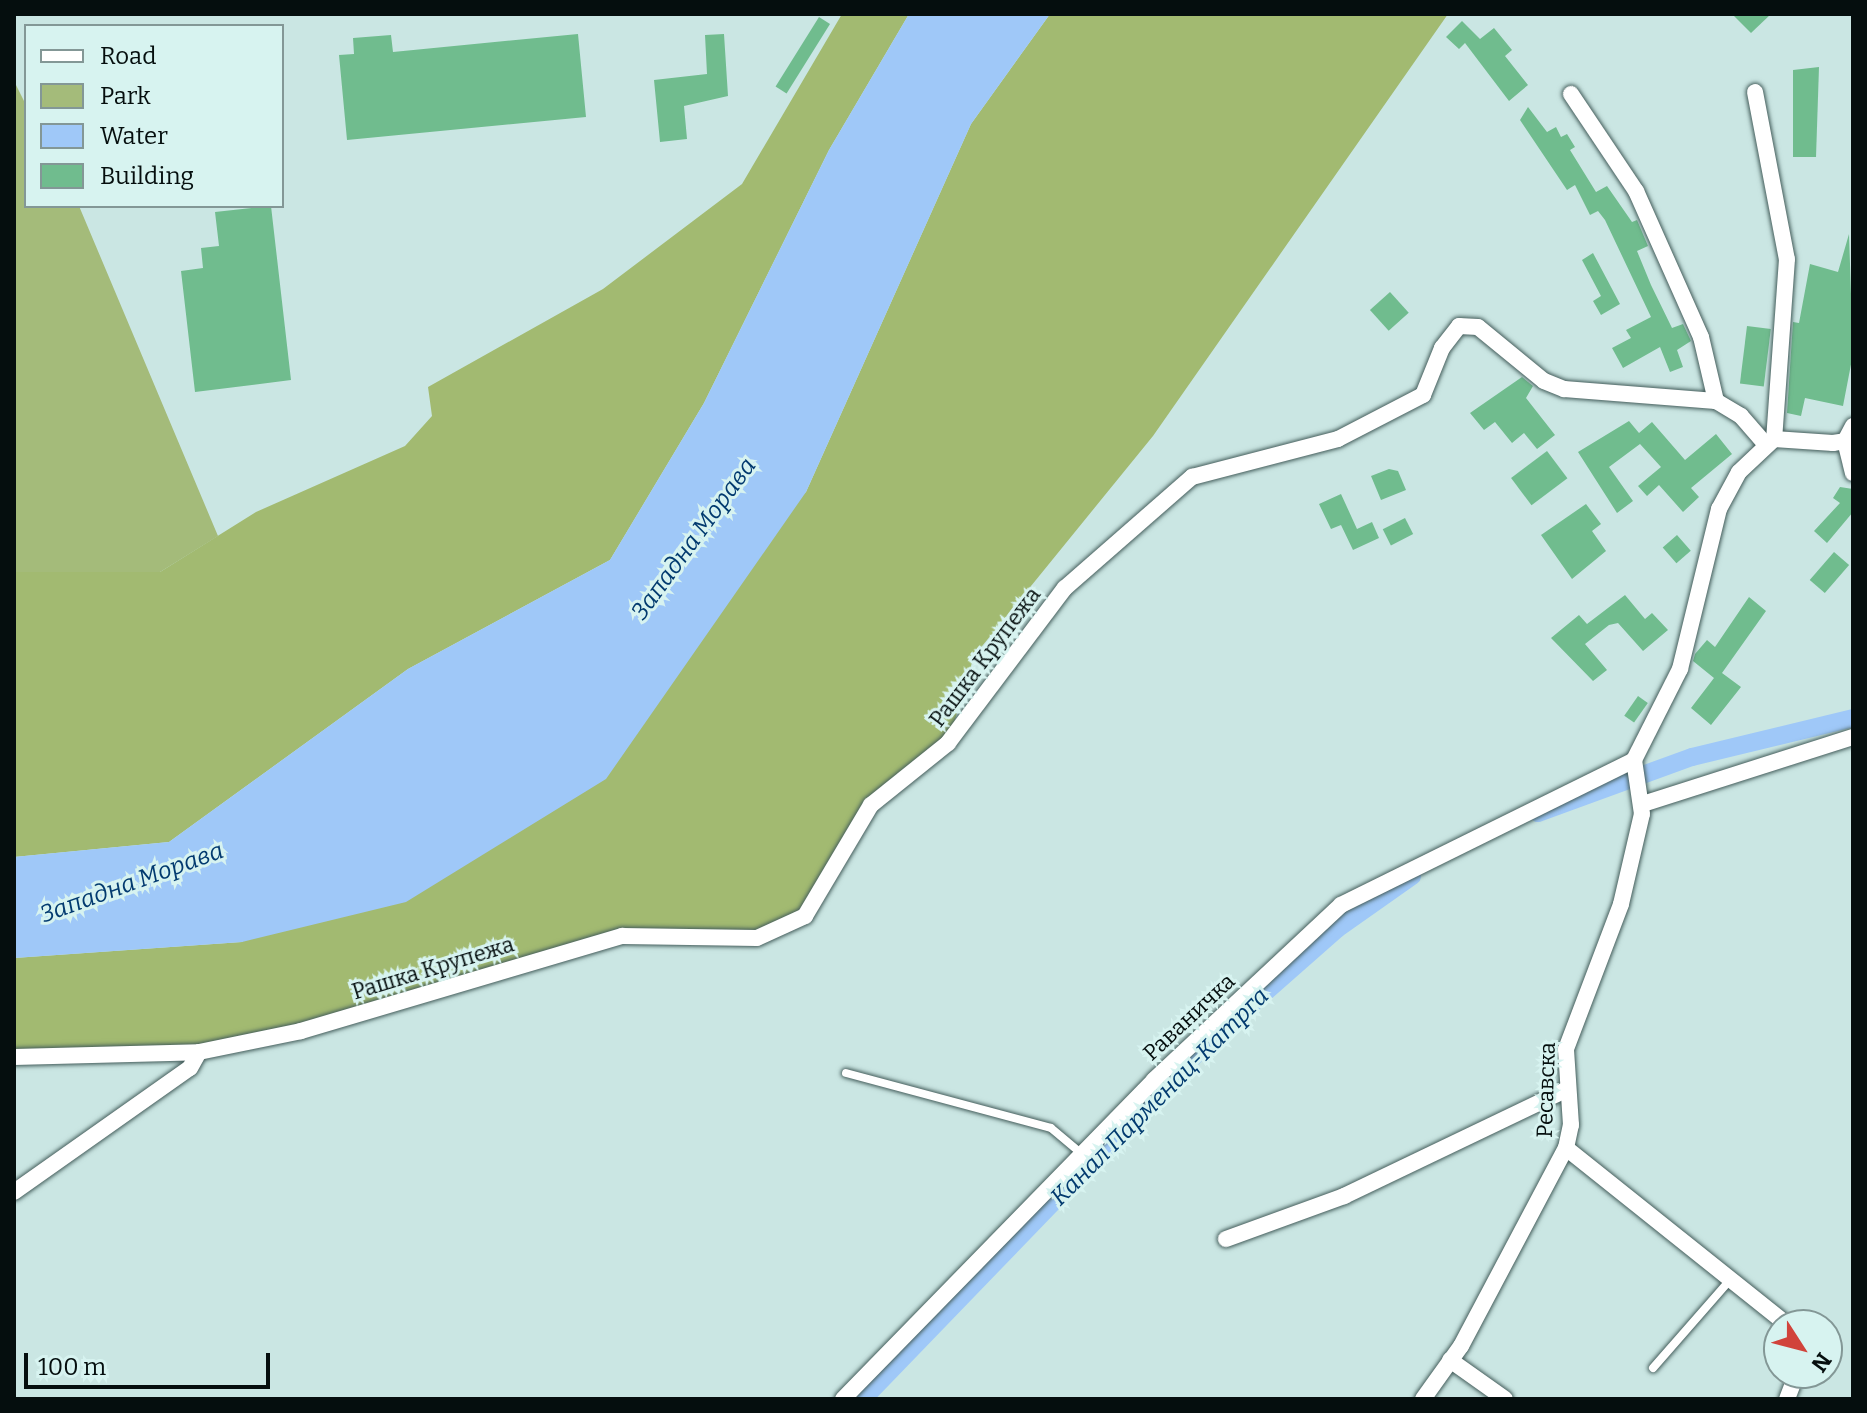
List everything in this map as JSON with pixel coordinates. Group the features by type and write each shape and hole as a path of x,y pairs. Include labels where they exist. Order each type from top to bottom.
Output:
{"street":[{"path":"1755,92 1787,259 1770,442"},
{"path":"1571,94 1636,191 1701,337 1716,401 1736,411 1770,442"},
{"name":"Рашка Крупежа","path":"14,1057 199,1052 301,1031 622,936 757,938 805,916 871,805 948,743 1065,588 1192,477 1328,443 1412,402 1428,389 1442,348 1459,326 1478,327 1544,381 1564,389 1716,401"},
{"path":"1853,473 1849,433 1770,442 1739,472 1719,509 1680,669 1635,765 1642,797 1853,737"},
{"name":"Раваничка","path":"843,1399 1082,1154 1341,905 1635,765"},
{"name":"Ресавска","path":"1423,1399 1450,1360 1566,1148 1571,1125 1565,1090 1566,1049 1621,904 1642,797"},
{"path":"14,1192 190,1068 199,1052"},
{"path":"1226,1239 1373,1183 1565,1090"},
{"path":"1566,1148 1768,1309"},
{"path":"1450,1360 1505,1399"}],"lane":[{"path":"846,1073 1051,1128 1082,1154"},
{"path":"1653,1368 1731,1279"}],"green space":[{"path":"842,14 909,14 829,150 704,403 610,560 408,669 169,842 14,857 14,572 160,572 256,512 405,446 432,416 428,387 603,289 742,184"},
{"path":"1050,14 1448,14 1153,436 974,656 948,743 871,805 805,916 757,938 622,936 199,1052 14,1057 14,958 242,942 806,492 971,124"},
{"path":"14,81 24,101 24,208 80,208 218,536 160,572 14,572"}],"water":[{"name":"Западна Морава","path":"909,14 1050,14 971,124 806,492 606,779 406,902 242,942 14,958 14,857 169,842 408,669 610,560 704,403 829,150"}],"building":[{"path":"1732,14 1771,14 1751,33"},
{"path":"819,17 830,24 787,93 776,87"},
{"path":"1462,21 1480,39 1494,28 1512,50 1505,56 1528,85 1509,101 1465,43 1459,49 1446,37"},
{"path":"578,34 586,117 347,140 339,55 354,54 353,38 391,35 393,52"},
{"path":"724,34 728,96 684,106 687,139 660,142 654,80 707,74 705,35"},
{"path":"1819,67 1816,157 1793,157 1793,70"},
{"path":"1528,107 1547,132 1556,127 1561,137 1567,134 1575,147 1570,150 1596,192 1607,186 1632,222 1637,220 1648,246 1637,251 1651,285 1672,328 1683,324 1691,341 1677,350 1683,367 1670,372 1660,347 1623,368 1612,348 1631,338 1626,330 1651,317 1605,220 1598,211 1590,215 1575,185 1567,190 1520,120"},
{"path":"271,208 291,380 195,392 181,271 203,268 201,248 219,246 215,212"},
{"path":"1849,234 1853,354 1843,406 1805,398 1801,416 1787,413 1793,322 1799,323 1810,264 1838,272"},
{"path":"1593,253 1620,304 1601,315 1593,301 1601,296 1582,260"},
{"path":"1390,292 1409,313 1389,331 1370,310"},
{"path":"1747,326 1771,329 1764,386 1740,384"},
{"path":"1522,377 1533,386 1526,398 1555,435 1537,449 1524,433 1512,443 1495,422 1484,430 1470,413"},
{"path":"1629,421 1639,433 1652,422 1685,460 1716,434 1732,454 1691,488 1699,497 1683,512 1659,485 1647,496 1638,486 1661,467 1640,444 1609,467 1633,501 1617,513 1578,452"},
{"path":"1547,451 1567,478 1532,505 1511,478"},
{"path":"1389,469 1398,471 1406,490 1381,500 1371,476"},
{"path":"1840,487 1853,489 1853,512 1827,543 1814,531 1840,503 1833,498"},
{"path":"1341,494 1357,529 1372,522 1379,538 1353,550 1341,525 1331,529 1319,504"},
{"path":"1586,504 1601,524 1592,531 1606,551 1572,579 1541,535"},
{"path":"1405,518 1413,534 1391,545 1383,529"},
{"path":"1677,535 1691,551 1676,563 1663,547"},
{"path":"1834,552 1849,565 1825,593 1810,580"},
{"path":"1625,595 1645,619 1652,613 1668,630 1643,651 1618,623 1609,625 1585,644 1607,670 1593,681 1551,638 1579,615 1587,624"},
{"path":"1749,597 1766,611 1722,673 1741,687 1711,725 1691,708 1714,678 1693,661 1695,654 1707,640 1715,647"},
{"path":"1638,696 1648,703 1634,723 1624,716"}],"waterway":[{"name":"Канал Парменац-Катрга","path":"1538,813 1692,757 1853,718"},
{"name":"Канал Парменац-Катрга","path":"863,1399 1202,1048 1337,929 1412,876"}]}
